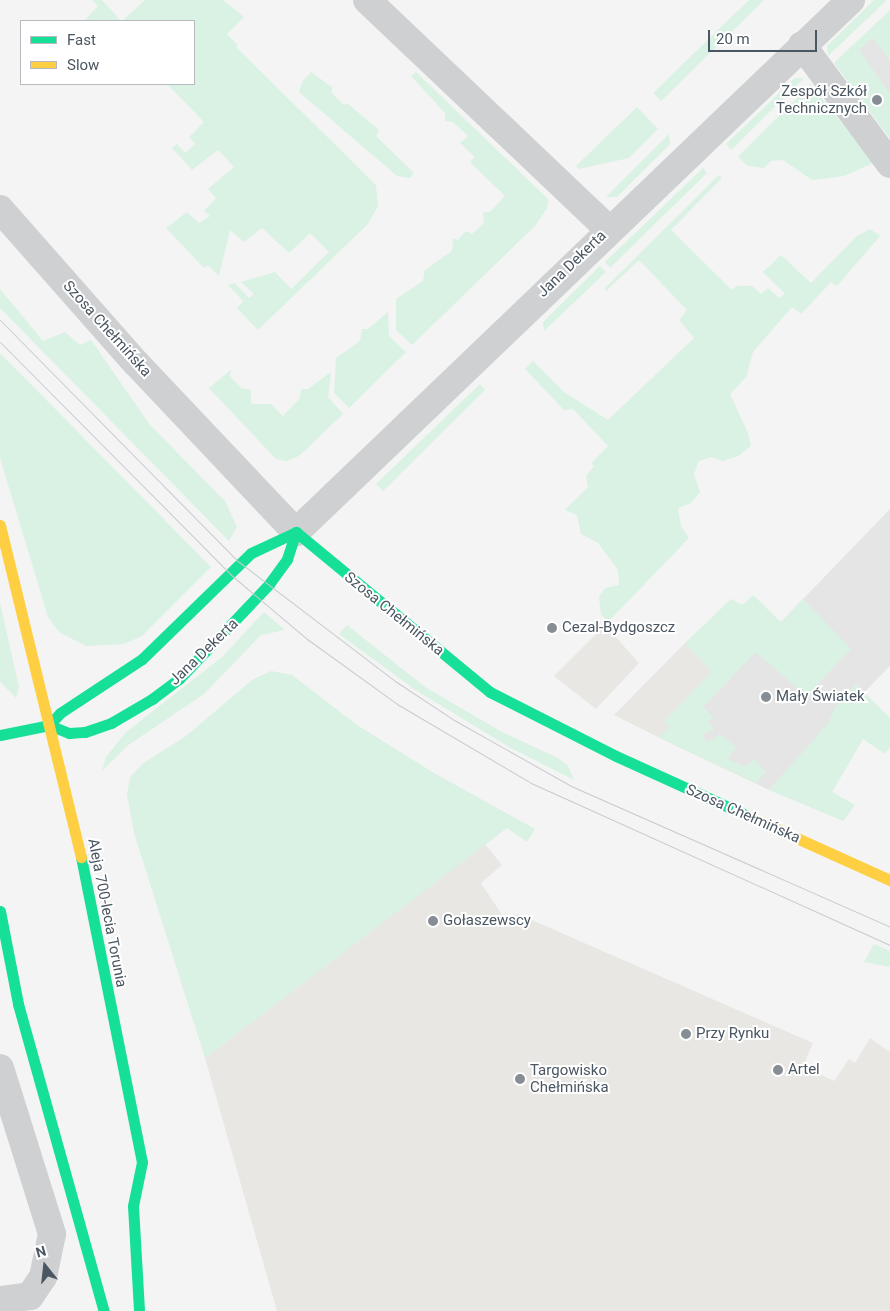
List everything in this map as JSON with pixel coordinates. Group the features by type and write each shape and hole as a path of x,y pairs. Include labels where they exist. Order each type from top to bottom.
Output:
{"street":[{"path":"367,0 608,229"},
{"name":"Jana Dekerta","path":"49,725 60,712 142,659 251,552 296,532 608,229 849,1"},
{"path":"802,45 890,164"},
{"name":"Szosa Chełmińska","path":"0,209 136,363 296,532 490,692 616,756 890,880"},
{"name":"Aleja 700-lecia Torunia","path":"0,525 75,827 142,1162 132,1206 139,1311"},
{"name":"Jana Dekerta","path":"0,735 49,725 68,733 85,732 111,723 179,679 270,584 287,558 296,532"},
{"path":"0,911 18,1004 104,1311"},
{"path":"0,1068 52,1234 43,1276 30,1296 0,1300"}],"shaded area":[{"name":"Zespół Szkół Technicznych","path":"890,22 890,134 839,66"},
{"path":"890,509 890,666 769,790 666,741"},
{"path":"605,625 639,663 596,709 554,676"},
{"path":"687,641 729,676 666,741 614,715"},
{"name":"Targowisko Chełmińska","path":"485,844 502,865 481,883 506,921 518,914 813,1043 803,1066 834,1081 849,1059 855,1063 870,1038 890,1052 890,1311 277,1311 205,1058"}],"green space":[{"path":"92,0 102,0 120,20 85,20 98,6"},
{"path":"145,0 223,0 244,17 227,34 238,45 236,47 376,185 378,206 368,224 258,330 237,308 243,301 228,285 235,283 249,298 254,294 241,282 275,272 291,289 329,252 310,233 289,253 262,228 244,242 230,230 219,276 208,265 204,268 166,228 187,212 199,223 210,216 204,211 216,198 208,189 234,167 218,150 192,170 172,148 177,144 185,153 195,144 189,137 204,122 168,85 195,85 195,20 123,20"},
{"path":"749,0 764,0 661,101 653,93"},
{"path":"874,0 887,0 828,56 827,46"},
{"name":"Zespół Szkół Technicznych","path":"890,10 890,60 873,38 859,50 890,94 890,139 834,63"},
{"path":"311,72 333,88 331,92 344,105 347,103 379,130 376,136 414,173 410,178 397,176 299,92 302,82"},
{"path":"416,72 548,199 547,208 536,225 412,345 396,330 396,299 423,281 425,270 452,251 453,238 458,240 466,231 472,234 484,223 483,213 491,211 505,196 470,162 475,157 460,143 468,136 453,122 445,121 445,113 411,76"},
{"path":"795,78 804,78 731,150 726,144"},
{"path":"811,84 873,163 844,176 812,180 783,160 771,161 764,168 748,166 738,157"},
{"path":"637,107 658,129 629,158 579,169 576,166"},
{"path":"669,134 670,144 617,197 606,197"},
{"path":"703,168 707,173 610,268 605,262"},
{"path":"719,175 722,178 671,230 732,290 737,286 752,286 761,294 768,288 779,298 785,294 763,272 781,255 811,283 857,236 870,229 880,236 837,286 831,282 801,314 792,307 753,352 746,377 730,394 748,433 751,446 738,456 723,461 711,457 699,461 694,474 700,492 691,503 678,508 681,526 689,538 608,622 601,614 599,597 605,588 619,585 618,570 598,543 581,534 577,515 565,510 588,487 586,476 594,466 591,463 608,446 573,409 564,410 525,369 533,361 564,392 608,420 694,338 679,320 687,310 639,260 606,291 605,288"},
{"path":"600,266 606,272 544,331 543,322"},
{"path":"0,289 43,341 65,332 80,345 91,340 150,425 225,501 237,527 229,541 0,308"},
{"path":"388,312 389,336 406,352 349,408 334,393 336,358 360,341 362,329 368,329"},
{"path":"0,353 211,567 142,636 124,644 86,646 59,632 48,617 0,458"},
{"path":"231,370 230,376 241,388 251,390 251,404 271,404 283,416 300,398 301,389 308,389 331,372 328,397 343,414 299,456 287,461 276,459 209,388"},
{"path":"480,384 485,390 383,491 376,484"},
{"path":"753,595 781,622 803,599 851,649 809,693 802,692 756,652 703,707 713,717 708,722 714,729 702,734 707,743 720,734 736,747 728,759 744,767 754,759 766,772 756,783 658,737 670,728 664,721 712,672 685,643 731,599 742,605"},
{"path":"0,603 19,687 16,698 0,682"},
{"path":"264,612 285,630 261,635 204,694 127,746 102,771 106,757 125,733 222,657"},
{"path":"347,625 425,687 502,732 558,758 568,766 574,780 509,747 414,689 339,634"},
{"path":"271,671 292,675 357,725 434,773 535,829 527,842 507,828 205,1058 134,833 127,795 130,777 142,764 186,736 252,680"},
{"path":"856,684 890,718 890,747 885,754 863,739 832,792 855,805 843,821 769,790 827,725 837,704"},
{"path":"874,944 890,951 890,967 864,962"}],"tram line":[{"path":"0,320 239,562 395,681 454,720 571,786 890,927"},
{"path":"0,342 230,574 307,639 397,704 531,783 890,945"}],"traffic: fast":[{"path":"296,532 490,692 616,756 748,816"},
{"path":"49,725 60,713 142,659 251,553 296,532"},
{"path":"0,735 49,725 69,733 85,732 111,723 152,699 179,679 269,584 287,559 296,532"},
{"path":"81,857 142,1162 133,1206 139,1311"},
{"path":"0,911 18,1004 104,1311"}],"traffic: slow":[{"path":"0,525 81,857"},
{"path":"748,816 890,880"}],"place":[{"name":"Zespół Szkół Technicznych","path":"877,100"},
{"name":"Cezal-Bydgoszcz","path":"552,628"},
{"name":"Mały Światek","path":"766,697"},
{"name":"Gołaszewscy","path":"433,921"},
{"name":"Przy Rynku","path":"686,1034"},
{"name":"Artel","path":"778,1070"},
{"name":"Targowisko Chełmińska","path":"520,1079"}]}
